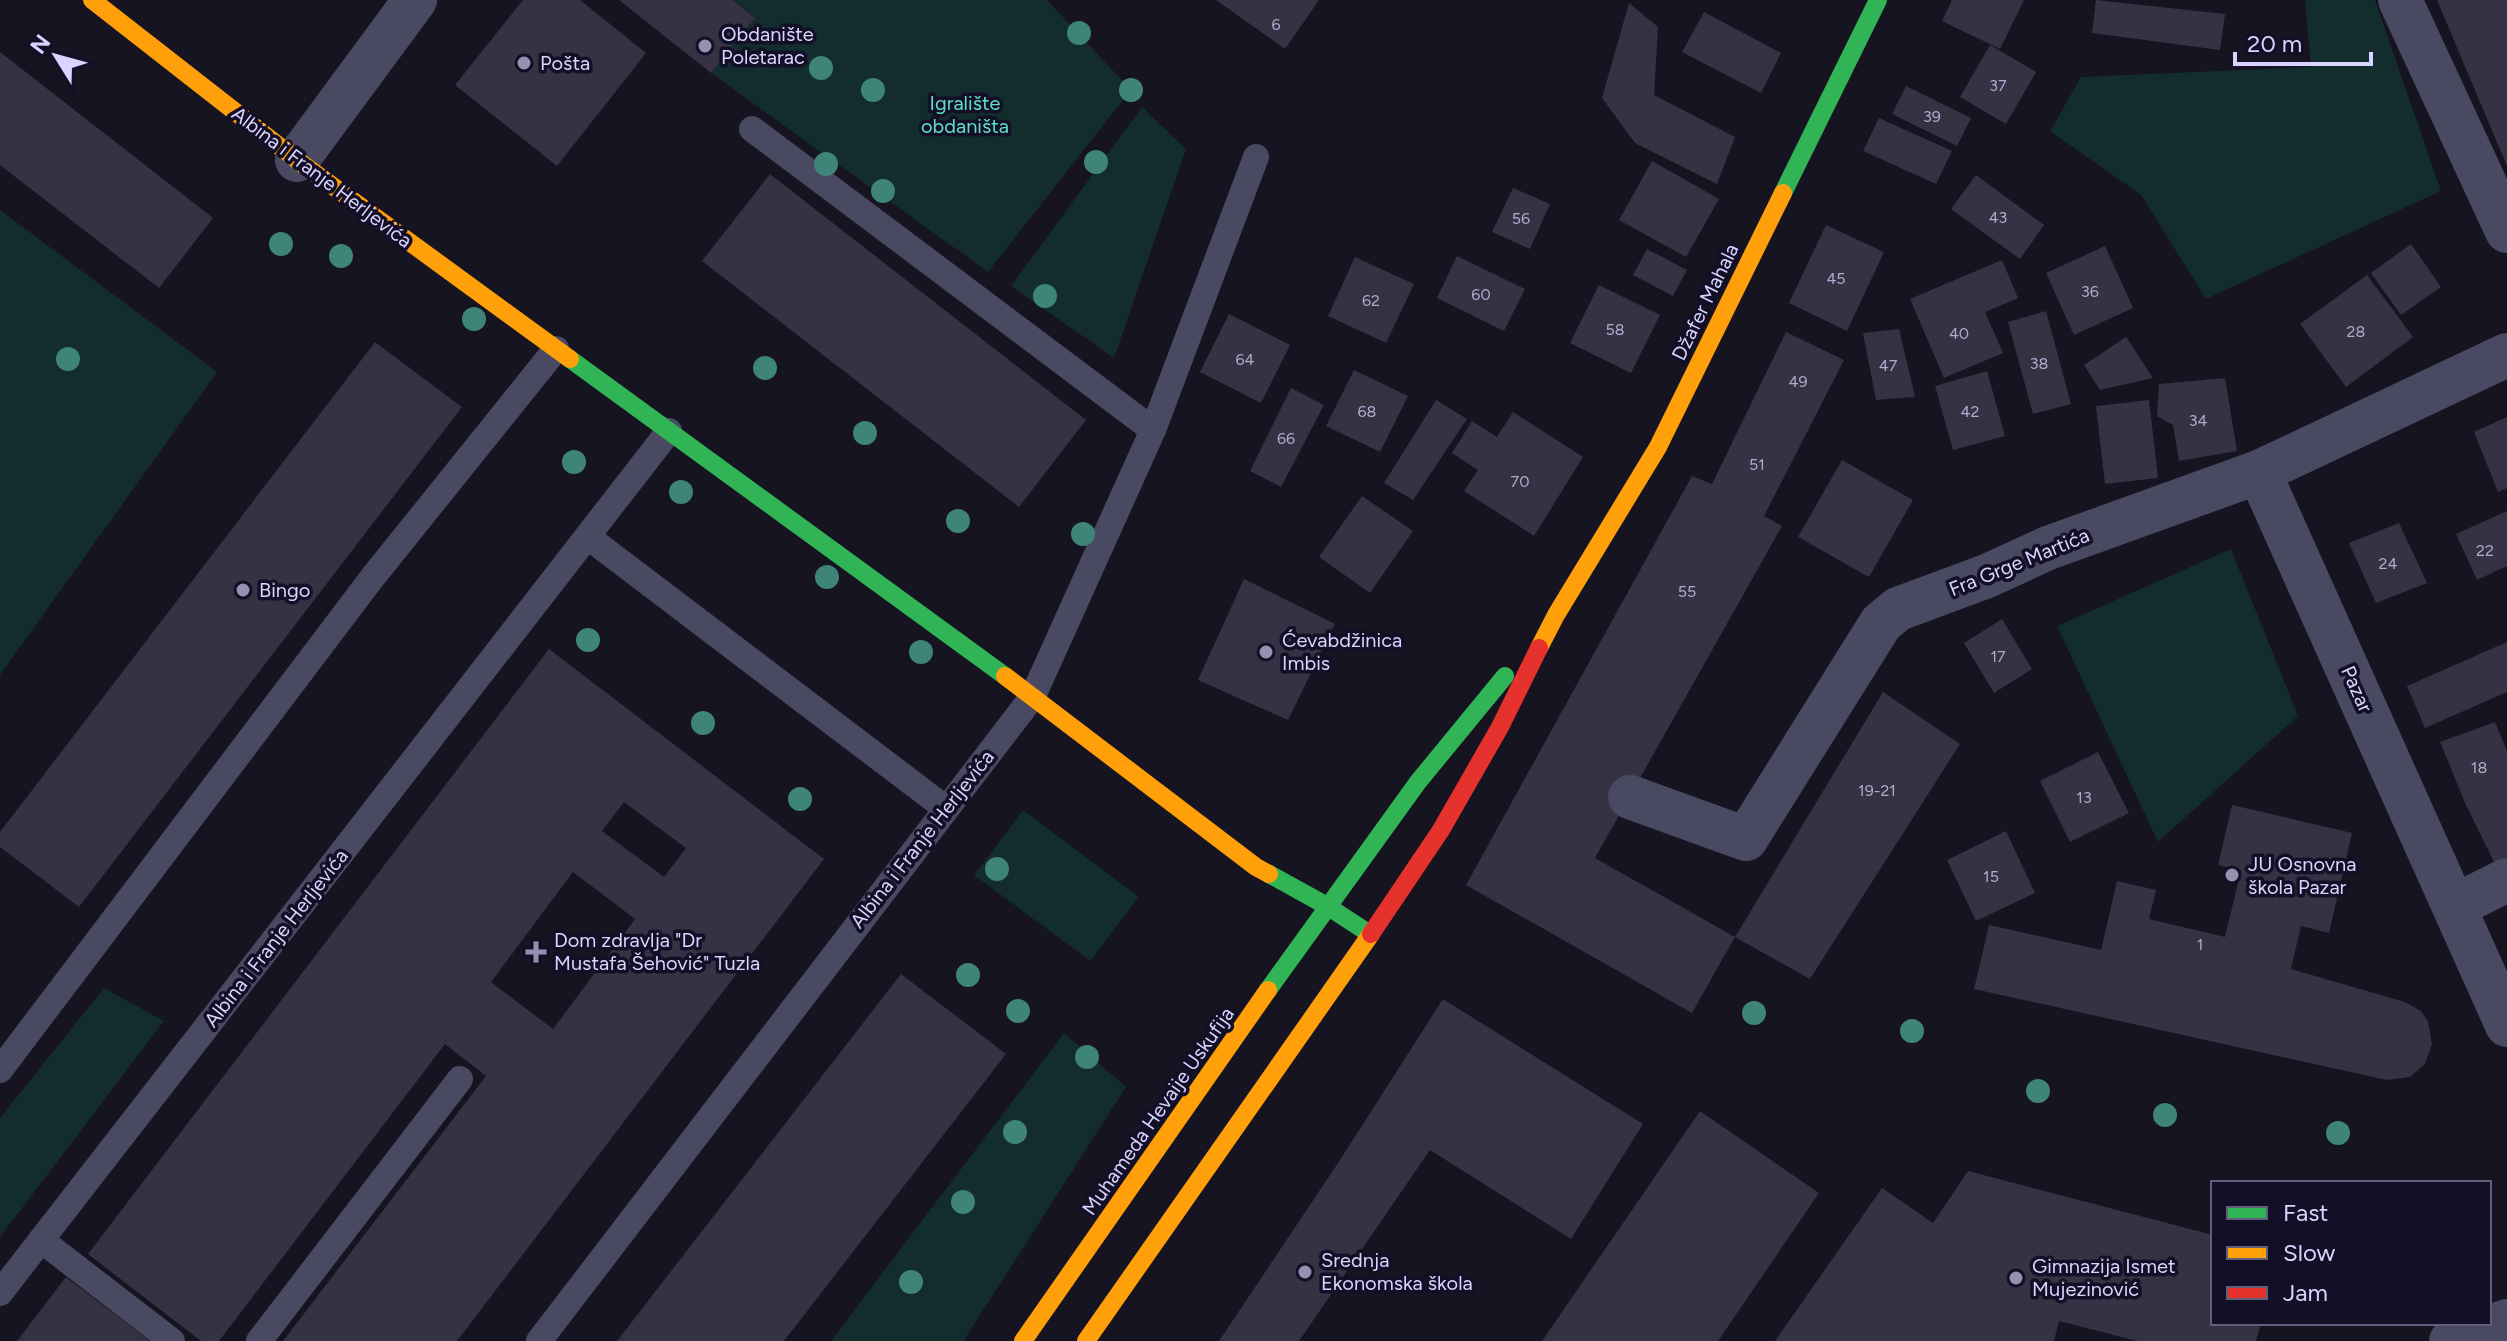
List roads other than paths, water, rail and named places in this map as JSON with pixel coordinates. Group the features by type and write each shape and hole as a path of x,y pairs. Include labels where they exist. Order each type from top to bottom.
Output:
{"main road":[{"name":"Albina i Franje Herljevića","path":"92,0 297,160 1033,696"},
{"name":"Džafer Mahala","path":"1370,934 1441,830 1500,727 1556,615 1658,447 1878,0"},
{"name":"Džafer Mahala","path":"1327,906 1418,782 1556,615"},
{"path":"1033,696 1256,867 1370,934 1086,1341"},
{"name":"Muhameda Hevaije Uskufija","path":"1023,1341 1327,906"}],"street":[{"path":"297,160 415,0"},
{"path":"2400,0 2507,231"},
{"name":"Fra Grge Martića","path":"1630,797 1746,839 1881,623 1898,609 1987,576 2048,548 2259,472 2507,355"},
{"name":"Pazar","path":"2259,472 2507,1025"},
{"path":"2455,906 2507,880"},
{"path":"2451,1341 2507,1321"}],"lane":[{"path":"752,129 1153,430"},
{"path":"1033,696 1153,430 1256,157"},
{"path":"0,1070 372,578 556,349"},
{"name":"Albina i Franje Herljevića","path":"0,1293 669,431"},
{"path":"588,537 945,808"},
{"name":"Albina i Franje Herljevića","path":"539,1341 1033,696"},
{"path":"259,1341 460,1079"},
{"path":"41,1240 172,1341"}],"place":[{"name":"Obdanište Poletarac","path":"705,46"},
{"name":"Pošta","path":"524,63"},
{"name":"Bingo","path":"243,590"},
{"name":"Ćevabdžinica Imbis","path":"1266,652"},
{"name":"JU Osnovna škola Pazar","path":"2232,875"},
{"name":"Dom zdravlja \"Dr Mustafa Šehović\" Tuzla","path":"536,952"},
{"name":"Srednja Ekonomska škola","path":"1305,1272"},
{"name":"Gimnazija Ismet Mujezinović","path":"2016,1278"}],"park label":[{"name":"Igralište obdaništa","path":"965,114"}]}
